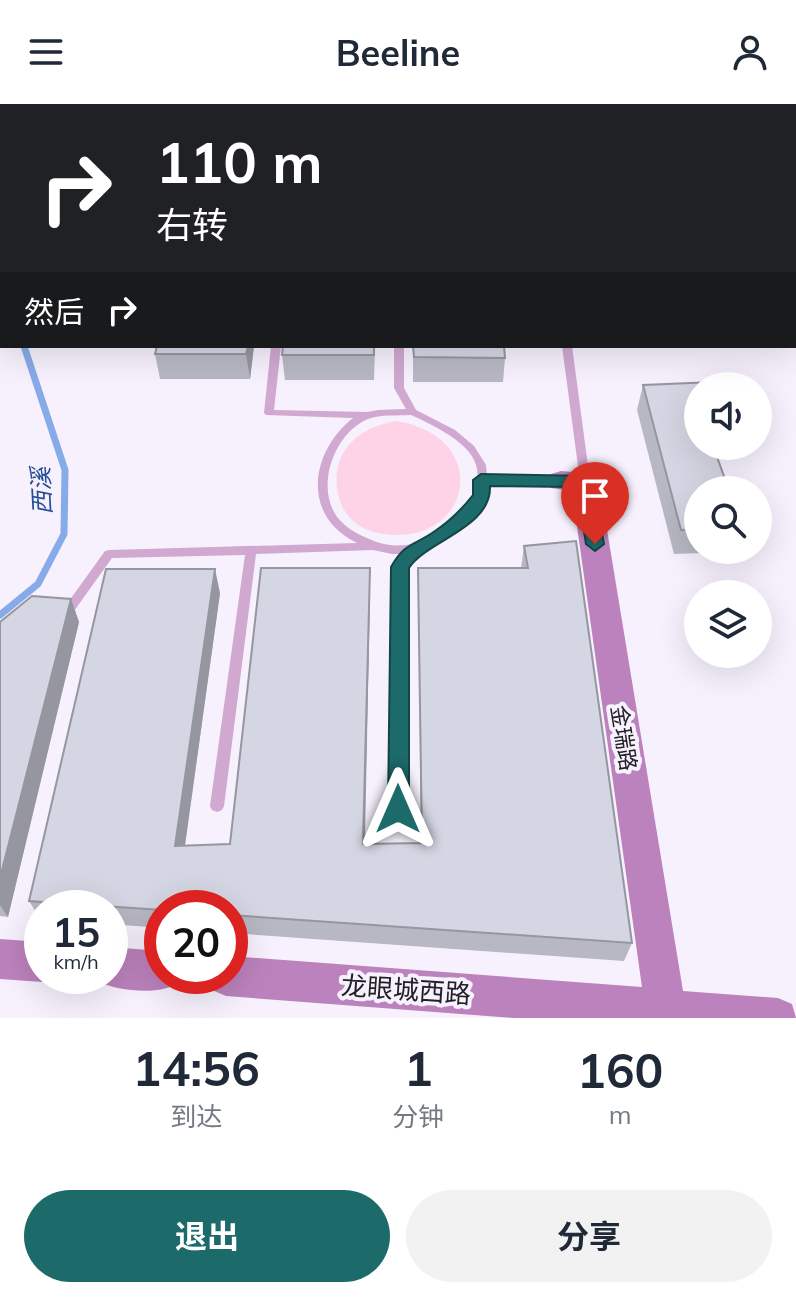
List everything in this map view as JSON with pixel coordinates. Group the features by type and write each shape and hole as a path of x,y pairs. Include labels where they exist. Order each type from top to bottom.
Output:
{"street":[{"name":"金瑞路","path":"573,481 667,1018"},
{"path":"0,959 24,961"},
{"name":"龙眼城西路","path":"248,978 778,1018"}],"lane":[{"path":"70,608 109,554 371,547 410,551 440,537 468,514 482,497 481,461 464,442 437,423 412,412 367,415 269,413 276,348"},
{"path":"399,348 399,388 412,412"},
{"path":"481,480 573,481 567,348"},
{"path":"367,415 338,437 326,462 324,485 328,511 344,531 371,547"},
{"path":"217,806 251,549"},
{"path":"398,809 400,567 410,551"}],"shaded area":[{"path":"396,421 428,431 448,448 459,468 459,490 451,510 434,525 410,534 378,533 359,525 341,505 337,483 341,457 348,446 368,430"}],"building":[{"path":"156,348 248,348 246,354 155,354"},
{"path":"283,348 374,348 374,355 282,355"},
{"path":"413,348 504,348 505,358 414,357"},
{"path":"684,383 684,460 718,460 724,476 684,476 684,530 681,530 643,385"},
{"path":"576,541 632,943 248,916 248,890 144,890 144,909 128,908 128,890 32,890 106,569 215,569 175,846 230,844 261,568 370,568 363,844 422,843 418,568 528,568 524,546"},
{"path":"32,596 71,599 0,878 0,622"}],"waterway":[{"name":"西溪","path":"0,615 38,584 64,534 65,470 25,348"}],"route":[{"path":"398,809 400,567 410,551 440,537 468,514 482,497 481,480 585,481 595,544"}]}
